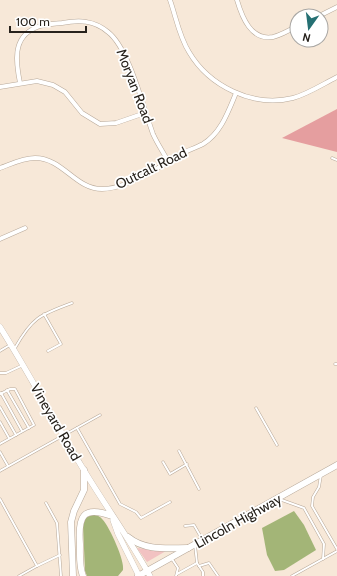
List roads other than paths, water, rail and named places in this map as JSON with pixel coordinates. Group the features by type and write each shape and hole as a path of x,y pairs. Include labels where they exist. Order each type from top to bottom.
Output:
{"main road":[{"name":"Lincoln Highway","path":"139,576 148,574 192,546 337,465"},
{"path":"73,576 71,522 84,490 84,470"},
{"path":"83,576 79,530 81,519 86,514 93,511 112,516"},
{"path":"128,537 136,544 146,547 192,546"}],"street":[{"path":"170,0 181,36 196,63 211,77 236,93 256,99 267,100 293,98 337,78"},
{"path":"237,0 246,25 260,35 275,36 289,30"},
{"name":"Moryan Road","path":"20,84 16,56 22,39 27,32 41,25 80,20 91,22 109,32 122,47 154,136 168,161"},
{"path":"0,87 37,81 58,88 68,95 82,113 100,124 116,123 145,113"},
{"name":"Outcalt Road","path":"0,168 27,158 42,158 59,165 82,184 92,188 103,189 124,184 162,166 168,161 204,143 214,135 221,126 236,93"},
{"path":"0,239 25,228"},
{"name":"Vineyard Road","path":"0,327 112,516 128,537 148,574"},
{"name":"Vineyard Road","path":"112,516 118,534 139,576"}],"lane":[{"path":"332,158 337,160"},
{"path":"0,351 13,347 28,326 44,314 72,303"},
{"path":"44,314 61,344 48,351"},
{"path":"0,373 16,369 23,364"},
{"path":"0,444 9,438 22,432 34,425 15,389 12,388 0,394 22,432"},
{"path":"7,390 29,428"},
{"path":"0,407 16,435"},
{"path":"256,408 277,445"},
{"path":"0,471 100,415"},
{"path":"0,422 9,438"},
{"path":"77,428 120,504 136,512 141,518 170,502"},
{"path":"180,451 199,489"},
{"path":"0,452 8,466"},
{"path":"163,462 170,474 187,464"},
{"path":"292,576 337,550 312,506 313,497 319,487 322,474"},
{"path":"277,498 304,508 324,544 323,559"},
{"path":"0,499 37,566"},
{"path":"46,503 57,523 61,576"},
{"path":"185,526 194,525 203,540"},
{"path":"192,546 199,566 203,572 202,576"},
{"path":"20,576 60,555"},
{"path":"172,558 178,568 176,575"},
{"path":"176,575 198,562"},
{"path":"199,566 209,563 218,576"}]}
